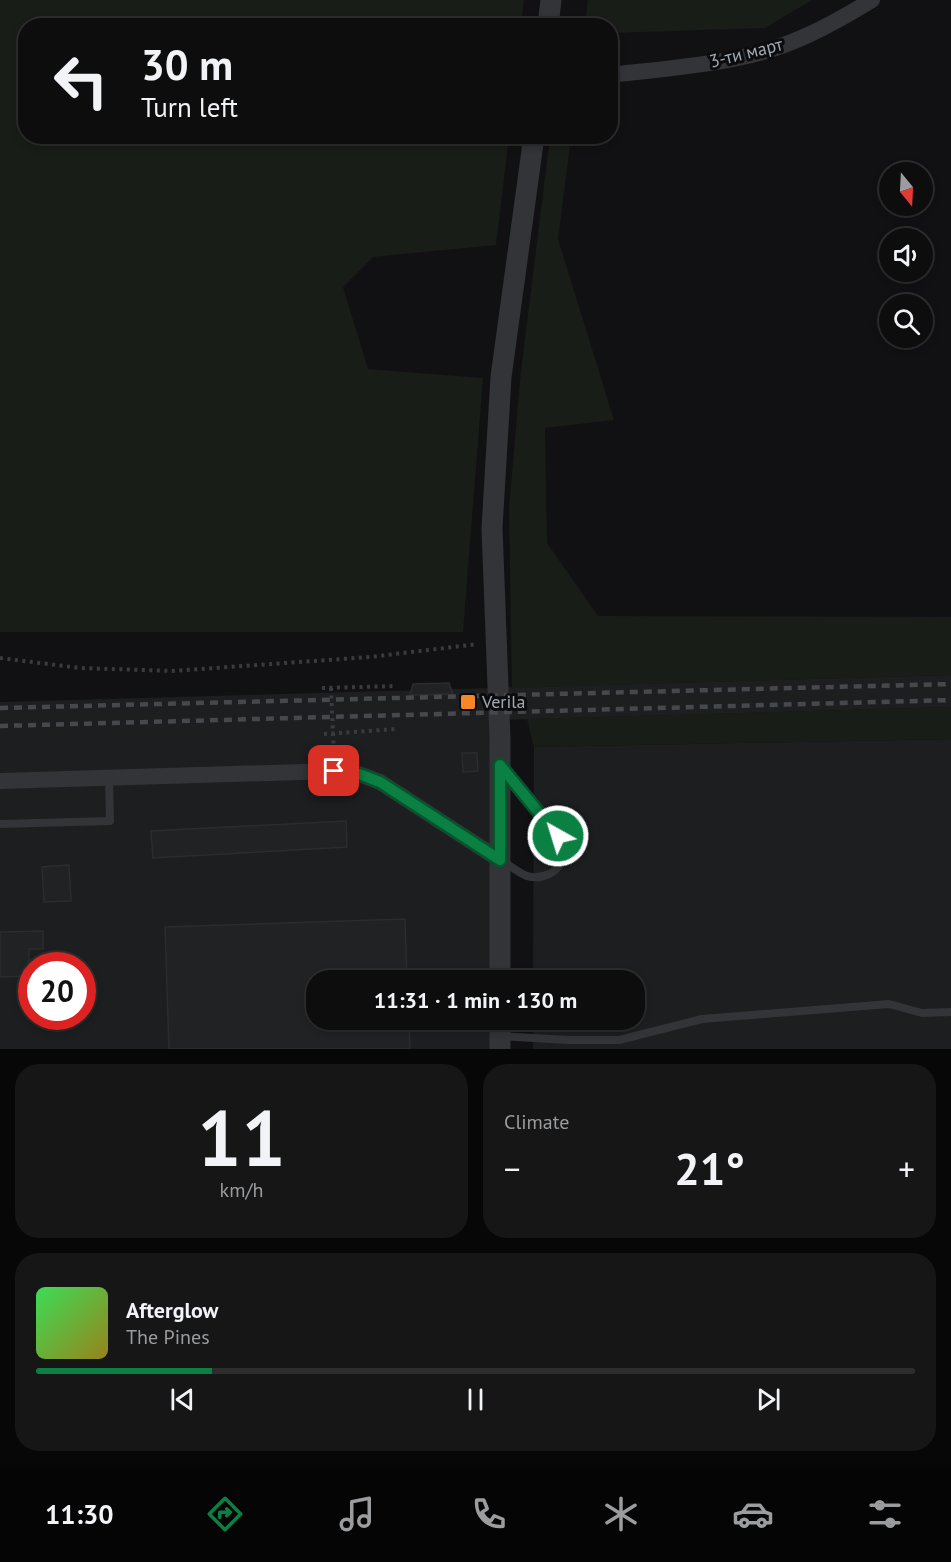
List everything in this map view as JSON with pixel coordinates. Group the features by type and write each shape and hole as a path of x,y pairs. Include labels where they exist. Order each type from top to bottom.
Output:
{"street":[{"path":"549,18 551,0"},
{"name":"3-ти март","path":"618,74 739,58 789,43 835,23 872,0"},
{"path":"500,970 500,765 492,528 501,377 533,144"},
{"path":"0,781 334,771 359,774 380,782 500,860"}],"lane":[{"path":"500,765 558,836 563,850 561,863 553,873 538,879 524,875 500,860"},
{"path":"0,824 110,821 109,778"},
{"path":"500,1035 568,1040 619,1040 702,1020 890,1004 922,1013 951,1012"}],"path":[{"path":"0,658 80,668 173,671 370,657 496,642"},
{"path":"322,688 397,686"},
{"path":"331,688 333,734"},
{"path":"324,734 396,729"}],"shaded area":[{"path":"0,0 524,0 522,18 18,18 18,144 508,144 496,245 373,257 343,287 368,369 483,378 463,632 0,632"},
{"path":"588,0 812,0 765,28 618,33 618,18 586,18"},
{"path":"549,144 570,144 558,239 614,420 545,428 547,543 598,616 951,617 951,675 512,688 509,508 521,371"},
{"path":"951,675 951,707 499,720 500,970 306,970 306,1030 500,1030 500,1049 0,1049 0,702"},
{"path":"951,707 951,739 534,747 527,719"},
{"path":"951,739 951,1049 533,1049 533,1030 645,1030 645,970 533,970 534,747"}],"building":[{"path":"449,683 453,694 410,695 413,684"},
{"path":"462,753 477,753 478,771 463,772"},
{"path":"346,821 347,847 153,858 151,831"},
{"path":"69,865 71,901 44,902 42,867"},
{"path":"405,919 407,970 306,970 306,1030 409,1030 410,1049 169,1049 165,927"},
{"path":"43,931 43,949 18,952 18,976 0,977 0,932"}],"railway":[{"path":"0,708 951,684"},
{"path":"0,726 951,700"}],"place":[{"name":"Verila","path":"468,702"}],"route":[{"path":"334,771 359,774 380,782 500,860 500,765 558,836"}]}
